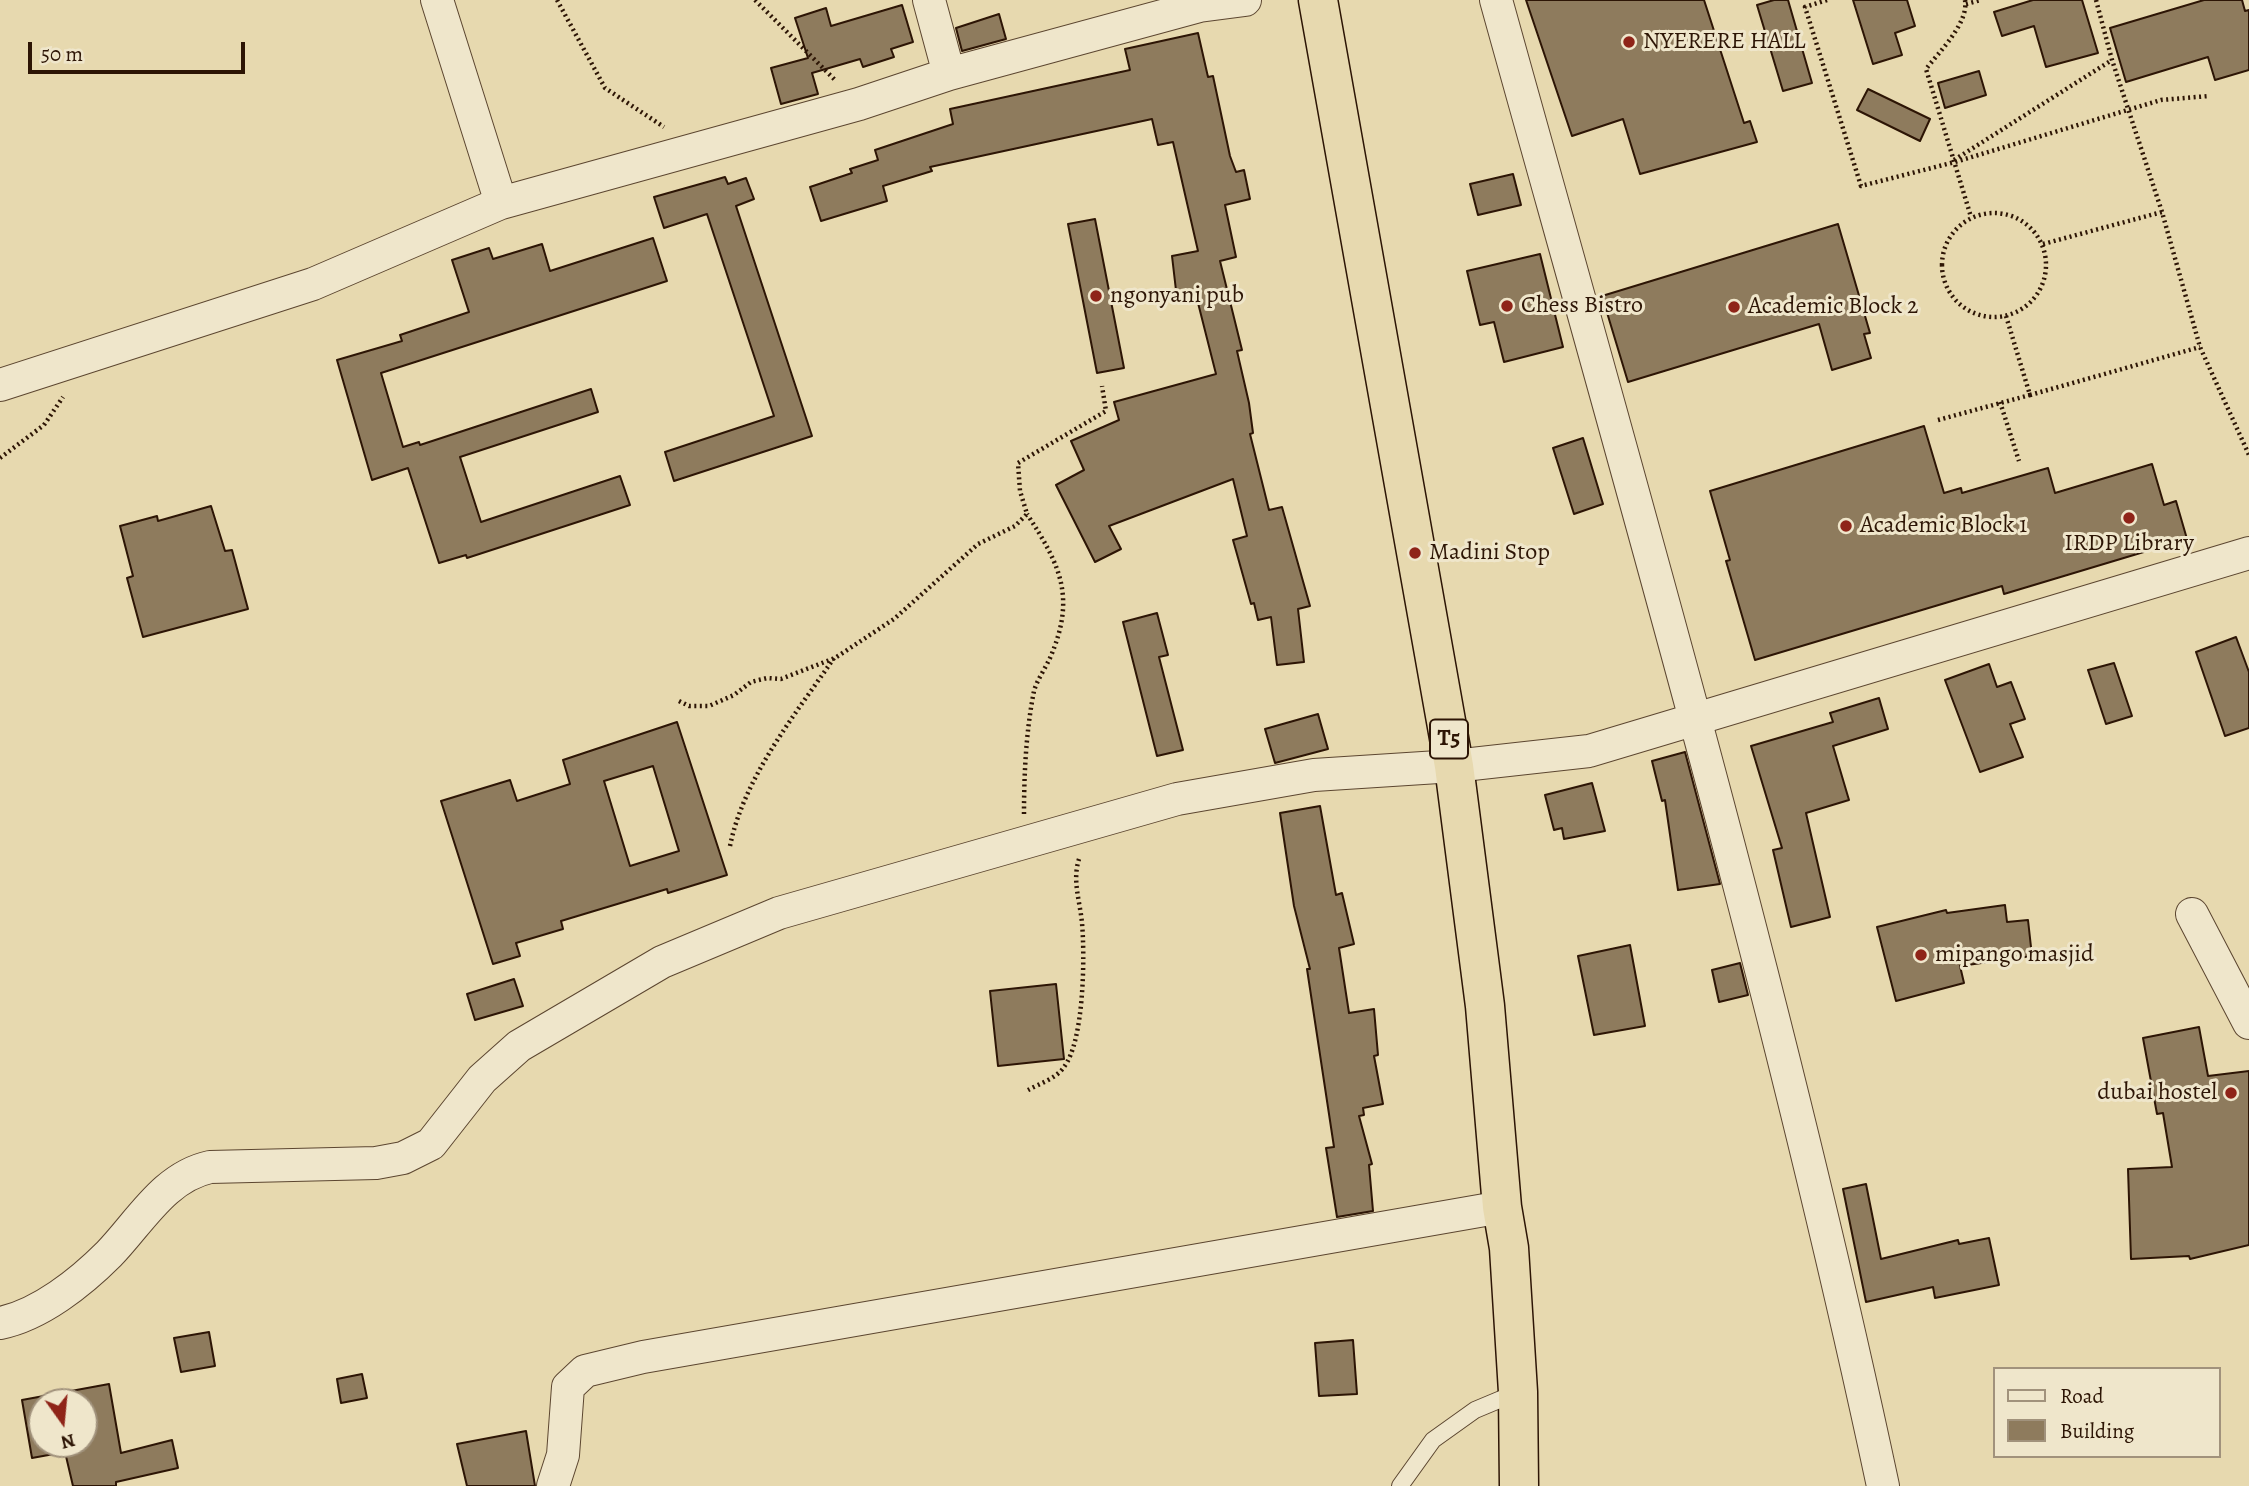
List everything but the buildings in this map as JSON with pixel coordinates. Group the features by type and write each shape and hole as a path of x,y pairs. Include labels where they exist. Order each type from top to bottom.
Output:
{"highway":[{"name":"T5","path":"1318,0 1454,766 1485,1006 1502,1207 1509,1248 1519,1486"}],"street":[{"path":"438,0 501,203"},
{"path":"929,0 949,74"},
{"path":"1,380 91,356 313,285 501,203 859,104 949,74 1199,6 1245,0"},
{"path":"1496,0 1697,721 1839,1281 1883,1486"},
{"path":"0,1323 57,1297 107,1255 168,1187 189,1171 210,1167 376,1163 403,1158 431,1144 482,1079 519,1046 662,962 779,913 1177,799 1314,775 1454,766 1590,751 2249,553"},
{"path":"2192,914 2249,1023"},
{"path":"553,1486 564,1455 568,1387 576,1376 585,1371 656,1355 1502,1207"}],"lane":[{"path":"1400,1486 1433,1440 1475,1410 1517,1392"}],"path":[{"path":"557,0 605,88 698,147"},
{"path":"755,0 859,104"},
{"path":"1803,0 1861,186 2161,100 2209,96"},
{"path":"1805,7 1827,0"},
{"path":"1972,217 1926,69 1957,27 1966,2 1980,0"},
{"path":"2096,0 2112,60 2162,212 2200,347 2249,455"},
{"path":"1954,161 2112,60"},
{"path":"2043,244 2162,212"},
{"path":"1992,214 2013,217 2035,233 2043,244 2046,265 2042,287 2024,308 2006,316 1980,316 1965,309 1945,285 1941,270 1943,254 1956,228 1972,217 1992,214"},
{"path":"2006,316 2030,395"},
{"path":"1938,420 2200,347"},
{"path":"0,458 44,425 91,356"},
{"path":"1027,843 1024,789 1034,688 1050,657 1065,613 1062,582 1043,538 1027,514 1020,491 1018,463 1106,411 1102,386"},
{"path":"2000,402 2019,461"},
{"path":"679,701 690,706 709,706 734,695 751,682 767,678 781,679 835,657 894,619 978,544 1015,526 1027,514"},
{"path":"730,846 733,830 764,763 835,657"},
{"path":"1028,1090 1063,1069 1073,1052 1077,1031 1082,924 1074,873 1088,825"}],"place":[{"name":"NYERERE HALL","path":"1629,42"},
{"name":"ngonyani pub","path":"1096,296"},
{"name":"Chess Bistro","path":"1507,306"},
{"name":"Academic Block 2","path":"1734,307"},
{"name":"IRDP Library","path":"2129,518"},
{"name":"Academic Block 1","path":"1846,526"},
{"name":"Madini Stop","path":"1415,553"},
{"name":"mipango masjid","path":"1921,955"},
{"name":"dubai hostel","path":"2231,1093"}]}
